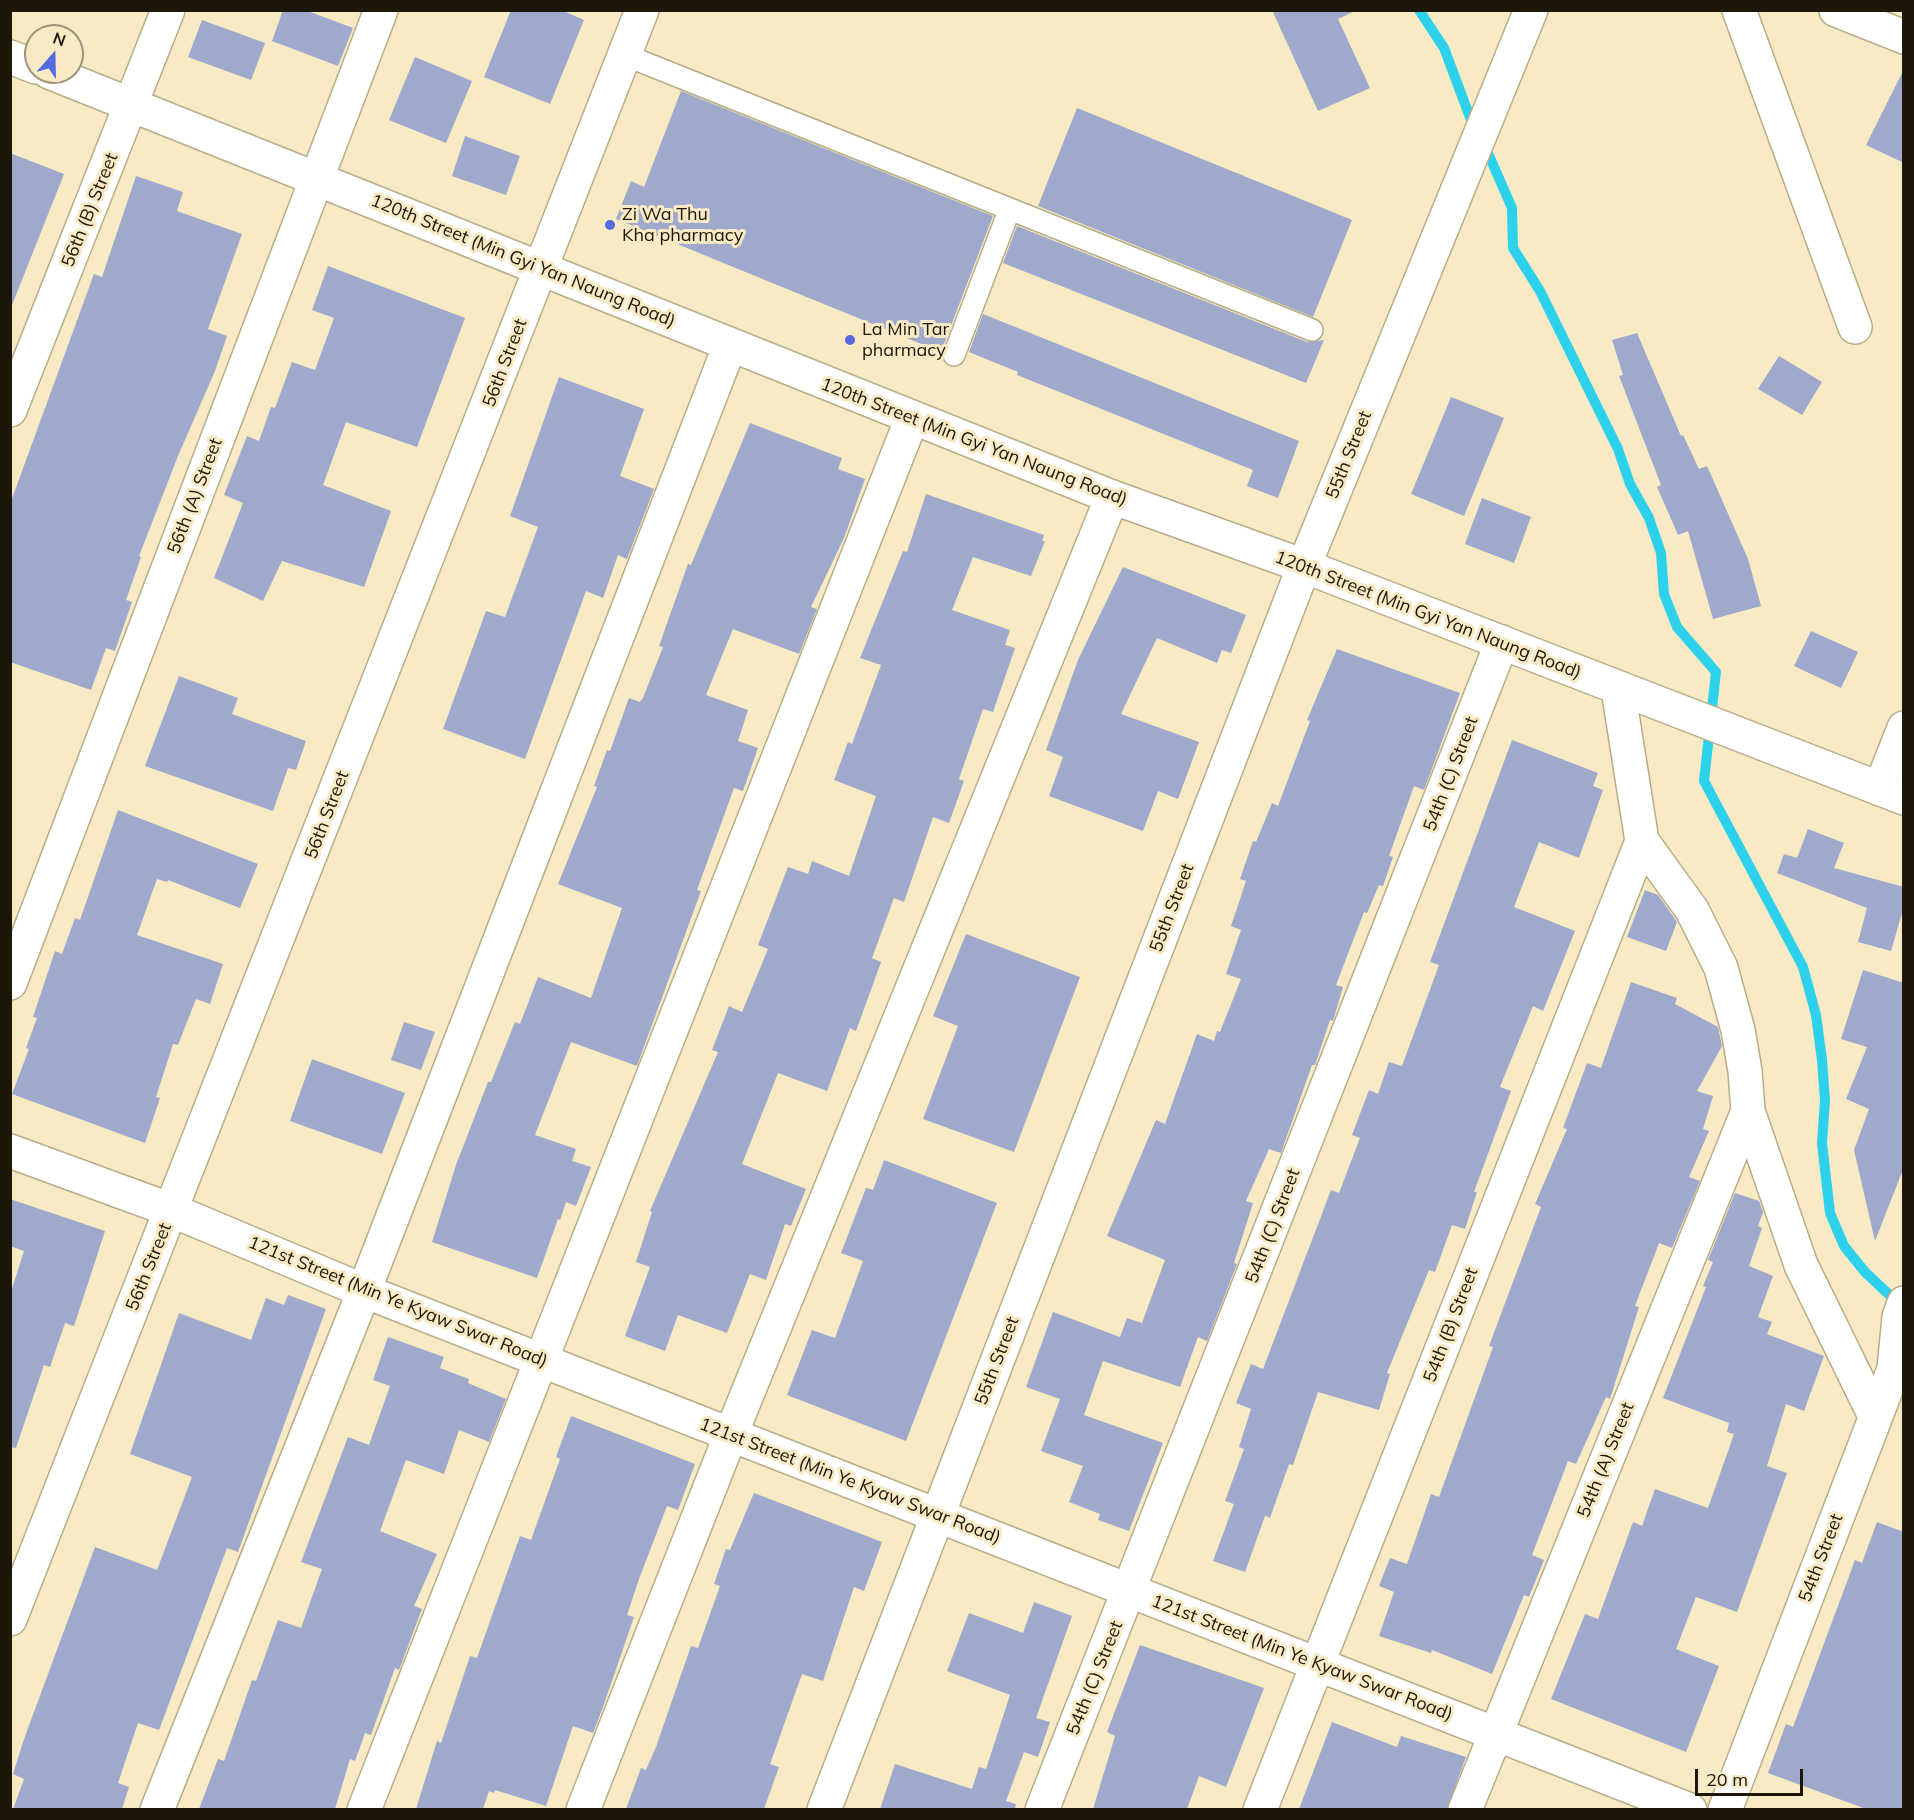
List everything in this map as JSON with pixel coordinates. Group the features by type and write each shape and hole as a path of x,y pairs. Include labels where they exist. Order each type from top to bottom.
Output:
{"street":[{"name":"56th (B) Street","path":"10,410 168,10"},
{"name":"56th (A) Street","path":"10,983 381,10"},
{"name":"56th Street","path":"10,1619 642,10"},
{"path":"1739,10 1855,327"},
{"path":"1836,10 1904,38"},
{"name":"55th Street","path":"824,1809 1304,566 1490,111 1519,15"},
{"name":"120th Street (Min Gyi Yan Naung Road)","path":"80,84 1112,497 1304,566 1892,794"},
{"path":"157,1809 364,1291 730,345"},
{"path":"364,1809 912,418"},
{"path":"583,1809 731,1434 1112,497"},
{"name":"54th (C) Street","path":"1042,1809 1502,642"},
{"path":"1618,689 1642,841 1692,910 1721,968 1740,1041 1748,1111 1802,1265 1875,1416"},
{"path":"1892,794 1904,728"},
{"name":"54th (B) Street","path":"1260,1809 1642,841"},
{"name":"54th (A) Street","path":"1465,1809 1748,1111"},
{"name":"121st Street (Min Ye Kyaw Swar Road)","path":"10,1150 171,1210 364,1291 1690,1809"},
{"name":"54th Street","path":"1725,1809 1894,1369 1899,1317 1904,1303"}],"lane":[{"path":"625,55 1009,211 1312,330"},
{"path":"954,355 1009,211"}],"building":[{"path":"283,10 305,10 353,28 338,66 272,41"},
{"path":"511,10 561,10 584,20 550,104 484,77"},
{"path":"1272,10 1357,10 1338,19 1370,88 1318,111"},
{"path":"202,20 265,43 251,80 188,57"},
{"path":"415,57 472,81 446,143 389,120"},
{"path":"1904,69 1904,163 1866,145"},
{"path":"681,91 993,216 941,352 616,219 631,181 644,187"},
{"path":"1077,108 1352,220 1313,317 1038,206"},
{"path":"465,136 520,156 506,195 452,176"},
{"path":"10,153 64,174 12,305 10,304"},
{"path":"136,176 183,192 177,211 242,234 208,329 227,336 215,371 178,456 139,556 141,557 126,600 132,602 115,651 106,648 91,690 10,662 10,504 94,274 102,277"},
{"path":"1017,226 1307,342 1324,340 1306,383 1003,263"},
{"path":"328,266 465,318 417,447 346,422 323,485 391,511 364,587 282,561 263,601 214,578 243,503 224,495 247,436 259,441 271,407 275,408 292,362 315,370 334,318 312,310"},
{"path":"983,314 1299,441 1278,498 1247,486 1253,470 1017,375 1018,372 969,352"},
{"path":"1637,333 1681,436 1683,435 1699,469 1707,466 1748,559 1761,606 1713,619 1688,531 1678,535 1657,487 1661,485 1619,376 1623,375 1612,340"},
{"path":"1779,356 1822,382 1802,415 1758,389"},
{"path":"559,377 644,409 620,476 654,489 627,559 618,555 603,598 586,591 525,759 443,729 486,611 505,617 538,527 510,516"},
{"path":"1451,397 1504,418 1464,516 1411,494"},
{"path":"750,423 842,458 838,469 865,479 844,538 811,607 817,609 799,654 733,629 706,695 748,710 738,741 758,748 743,791 734,788 697,890 701,891 637,1066 571,1042 535,1135 576,1149 572,1161 591,1167 576,1206 566,1202 537,1278 432,1242 456,1165 488,1082 491,1082 515,1022 520,1024 538,977 591,998 622,908 558,884 597,787 594,786 607,750 610,751 629,698 640,702 643,698 663,647 659,646 688,564 691,565"},
{"path":"926,494 1044,535 1042,541 1045,541 1031,576 973,557 952,610 1010,630 1005,645 1015,648 993,712 983,709 959,779 964,781 949,823 933,817 904,902 894,898 872,958 881,962 856,1031 850,1028 827,1091 778,1073 742,1164 806,1189 791,1226 785,1224 766,1280 750,1274 727,1333 678,1315 665,1351 625,1336 650,1267 636,1262 652,1212 650,1211 718,1052 712,1050 729,1006 742,1012 768,949 758,945 788,867 808,874 812,861 849,876 876,796 834,780 848,742 852,744 881,665 860,658 903,551 907,552"},
{"path":"1482,498 1531,517 1514,563 1465,544"},
{"path":"1123,567 1246,615 1231,653 1222,650 1217,663 1157,638 1121,714 1199,742 1178,799 1158,791 1143,831 1049,796 1063,757 1046,750 1078,660"},
{"path":"1811,631 1858,652 1841,688 1794,666"},
{"path":"1337,649 1460,693 1424,790 1414,786 1389,856 1393,857 1383,886 1379,885 1367,913 1364,912 1336,985 1343,987 1333,1021 1330,1020 1315,1065 1312,1065 1281,1153 1269,1149 1246,1201 1253,1203 1234,1263 1237,1264 1207,1341 1198,1337 1180,1387 1103,1361 1084,1415 1163,1443 1129,1531 1098,1520 1100,1514 1069,1502 1083,1466 1041,1451 1060,1399 1026,1387 1053,1312 1120,1337 1127,1318 1142,1323 1165,1260 1107,1236 1156,1120 1165,1124 1197,1034 1214,1041 1217,1031 1220,1032 1241,979 1226,974 1241,930 1231,926 1246,881 1240,879 1253,841 1256,842 1272,803 1278,806 1310,721 1307,720"},
{"path":"179,676 238,698 232,714 306,741 296,770 288,768 273,811 145,766"},
{"path":"1512,740 1598,773 1593,786 1603,790 1579,858 1539,842 1514,907 1575,931 1543,1011 1533,1006 1500,1087 1511,1091 1474,1192 1477,1192 1465,1229 1452,1225 1435,1272 1429,1270 1387,1373 1390,1374 1379,1410 1318,1392 1293,1465 1289,1464 1270,1518 1265,1516 1245,1572 1213,1561 1234,1504 1225,1501 1244,1449 1239,1447 1251,1409 1236,1403 1251,1364 1263,1369 1331,1190 1339,1193 1360,1138 1352,1135 1369,1090 1378,1094 1389,1062 1402,1066 1439,965 1430,962"},
{"path":"118,810 258,864 240,908 168,880 167,882 157,879 137,935 223,964 210,1004 196,999 178,1045 173,1044 156,1097 160,1098 145,1143 12,1094 29,1049 26,1048 37,1018 33,1017 55,951 62,954 75,918 80,920"},
{"path":"1808,829 1844,843 1834,868 1904,887 1904,906 1891,951 1858,942 1867,908 1777,873 1784,854 1797,858"},
{"path":"1645,890 1658,895 1677,922 1666,951 1627,937"},
{"path":"966,934 1080,977 1014,1152 923,1119 958,1026 933,1016"},
{"path":"1863,970 1904,983 1904,1167 1875,1241 1854,1150 1869,1109 1846,1099 1867,1047 1841,1039"},
{"path":"1631,982 1677,998 1675,1004 1718,1027 1722,1046 1697,1091 1713,1096 1703,1129 1709,1131 1689,1177 1700,1181 1672,1248 1659,1243 1635,1306 1639,1307 1610,1399 1606,1397 1576,1464 1568,1461 1532,1555 1544,1560 1529,1597 1524,1595 1492,1674 1432,1650 1431,1653 1379,1636 1394,1592 1379,1586 1390,1558 1407,1564 1431,1494 1439,1497 1493,1347 1489,1346 1541,1207 1535,1204 1567,1129 1563,1128 1587,1063 1601,1068"},
{"path":"404,1022 435,1032 421,1070 391,1060"},
{"path":"312,1059 405,1093 382,1154 290,1121"},
{"path":"884,1160 997,1203 906,1441 787,1395 812,1330 835,1338 863,1261 841,1253 866,1188 873,1190"},
{"path":"1735,1193 1759,1201 1763,1212 1758,1226 1762,1228 1749,1266 1773,1276 1758,1317 1772,1322 1767,1334 1824,1356 1804,1411 1786,1404 1767,1466 1787,1473 1737,1612 1696,1597 1676,1649 1719,1666 1686,1752 1551,1699 1585,1614 1598,1619 1633,1522 1642,1526 1655,1489 1708,1508 1734,1434 1727,1432 1729,1423 1663,1398 1706,1287 1703,1286 1713,1262 1708,1260"},
{"path":"10,1199 105,1231 74,1326 65,1323 50,1367 44,1365 16,1448 10,1447 10,1295 24,1251 10,1246"},
{"path":"288,1295 326,1309 238,1552 227,1548 159,1730 138,1723 118,1783 129,1787 122,1809 13,1809 24,1779 13,1774 95,1547 157,1570 192,1477 130,1454 179,1313 251,1340 266,1298 284,1305"},
{"path":"388,1337 444,1357 440,1368 469,1379 468,1383 506,1399 489,1442 459,1430 444,1474 406,1460 380,1531 437,1554 414,1606 422,1609 399,1670 395,1668 371,1735 365,1733 355,1761 350,1759 335,1809 199,1809 218,1759 224,1761 252,1680 256,1681 278,1620 301,1628 322,1569 301,1562 348,1437 369,1445 390,1386 373,1380"},
{"path":"571,1416 695,1464 678,1510 667,1506 639,1579 627,1615 634,1617 593,1733 573,1726 546,1806 495,1790 494,1793 489,1791 483,1809 416,1809 437,1741 441,1743 470,1656 477,1658 520,1536 531,1540 560,1459 556,1457"},
{"path":"754,1493 882,1542 864,1591 854,1587 823,1681 802,1674 770,1764 779,1767 764,1809 626,1809 641,1768 646,1770 656,1747 691,1646 698,1648 720,1586 714,1584 726,1549 730,1550"},
{"path":"1877,1522 1904,1532 1904,1809 1866,1809 1768,1773 1786,1724 1793,1727 1855,1560 1862,1563"},
{"path":"1034,1602 1072,1616 1036,1718 1050,1722 1038,1757 1024,1752 1006,1801 1016,1804 1015,1809 880,1809 895,1764 972,1789 979,1767 986,1769 1010,1695 947,1671 969,1613 1023,1633"},
{"path":"1140,1645 1264,1688 1226,1787 1199,1776 1187,1809 1093,1809 1115,1736 1107,1732"},
{"path":"1332,1722 1397,1747 1401,1736 1466,1757 1447,1809 1299,1809"}],"waterway":[{"path":"1419,10 1444,48 1474,128"},
{"path":"1484,144 1512,208 1513,248 1540,291 1618,449 1630,484 1649,518 1661,553 1664,594 1677,627 1716,672 1704,781 1803,967 1816,1015 1822,1060 1825,1100 1822,1143 1830,1213 1844,1246 1865,1272 1899,1304"}],"place":[{"name":"Zi Wa Thu Kha pharmacy","path":"610,225"},
{"name":"La Min Tar pharmacy","path":"850,340"}]}
